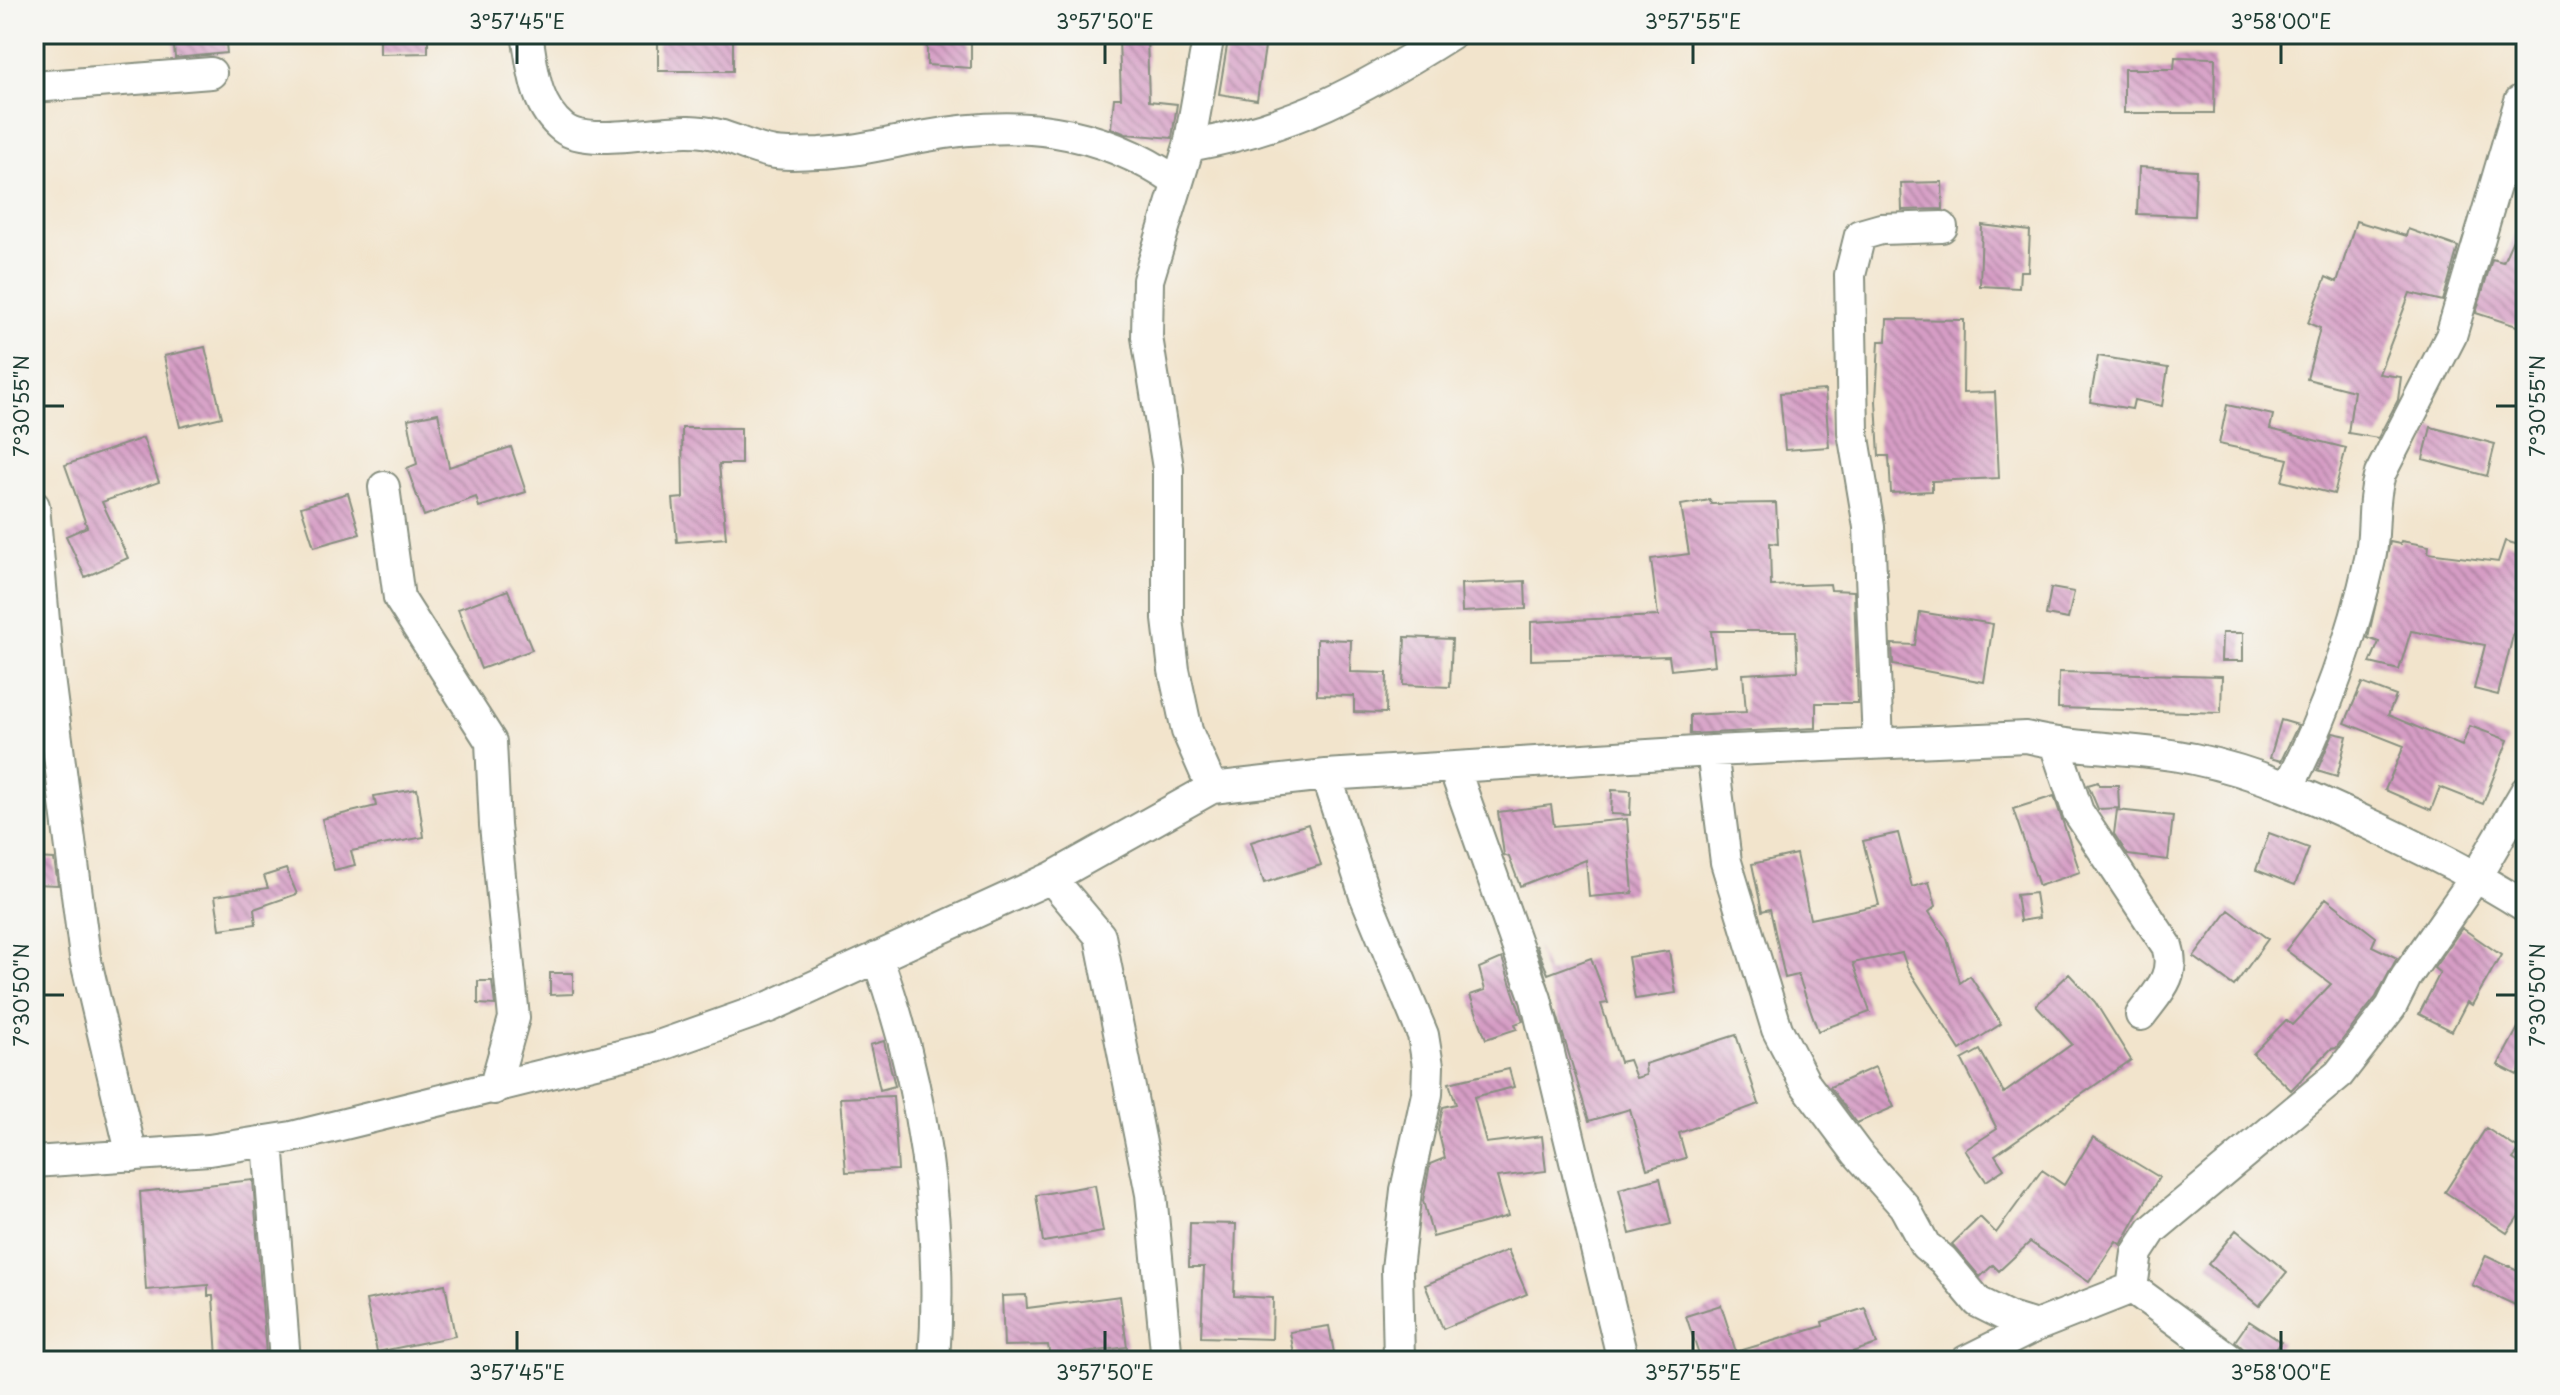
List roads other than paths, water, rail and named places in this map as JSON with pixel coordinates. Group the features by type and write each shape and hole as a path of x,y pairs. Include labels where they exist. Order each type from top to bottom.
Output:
{"street":[{"path":"527,34 538,97 564,130 598,138 704,132 739,139 771,153 823,153 1008,125 1065,132 1111,146 1154,166 1177,182"},
{"path":"1209,34 1189,146 1148,280 1147,337 1168,468 1168,619 1174,670 1187,731 1212,788"},
{"path":"1189,146 1248,136 1314,113 1451,34"},
{"path":"34,87 211,73"},
{"path":"2289,786 2322,715 2365,578 2371,555 2373,497 2380,474 2451,336 2520,101"},
{"path":"1878,743 1869,527 1853,432 1850,275 1860,235 1881,229 1942,227"},
{"path":"384,487 399,598 491,742 495,825 514,1018 494,1089"},
{"path":"34,506 49,678 85,957 132,1156"},
{"path":"34,1162 132,1156 268,1141 494,1089 656,1047 769,1007 1051,878 1212,788 1326,775 1712,751 2026,737 2055,744 2192,758 2289,786 2477,875 2526,907"},
{"path":"2055,744 2078,812 2167,946 2172,961 2169,977 2141,1015"},
{"path":"1712,751 1726,862 1742,921 1777,1029 1806,1085 1857,1153 1904,1206 1925,1245 1943,1260 1978,1302 2010,1318 2036,1326"},
{"path":"1454,768 1536,999 1623,1361"},
{"path":"1326,775 1364,893 1423,1035 1428,1066 1427,1094 1406,1190 1397,1269 1399,1361"},
{"path":"2132,1288 2137,1253 2152,1230 2339,1074 2391,1007 2406,977 2477,875 2526,791"},
{"path":"1051,878 1100,936 1151,1194 1167,1361"},
{"path":"877,957 896,1011 921,1131 935,1275 934,1361"},
{"path":"268,1141 285,1361"},
{"path":"1966,1361 2036,1326 2132,1288"},
{"path":"2132,1288 2232,1361"}]}
